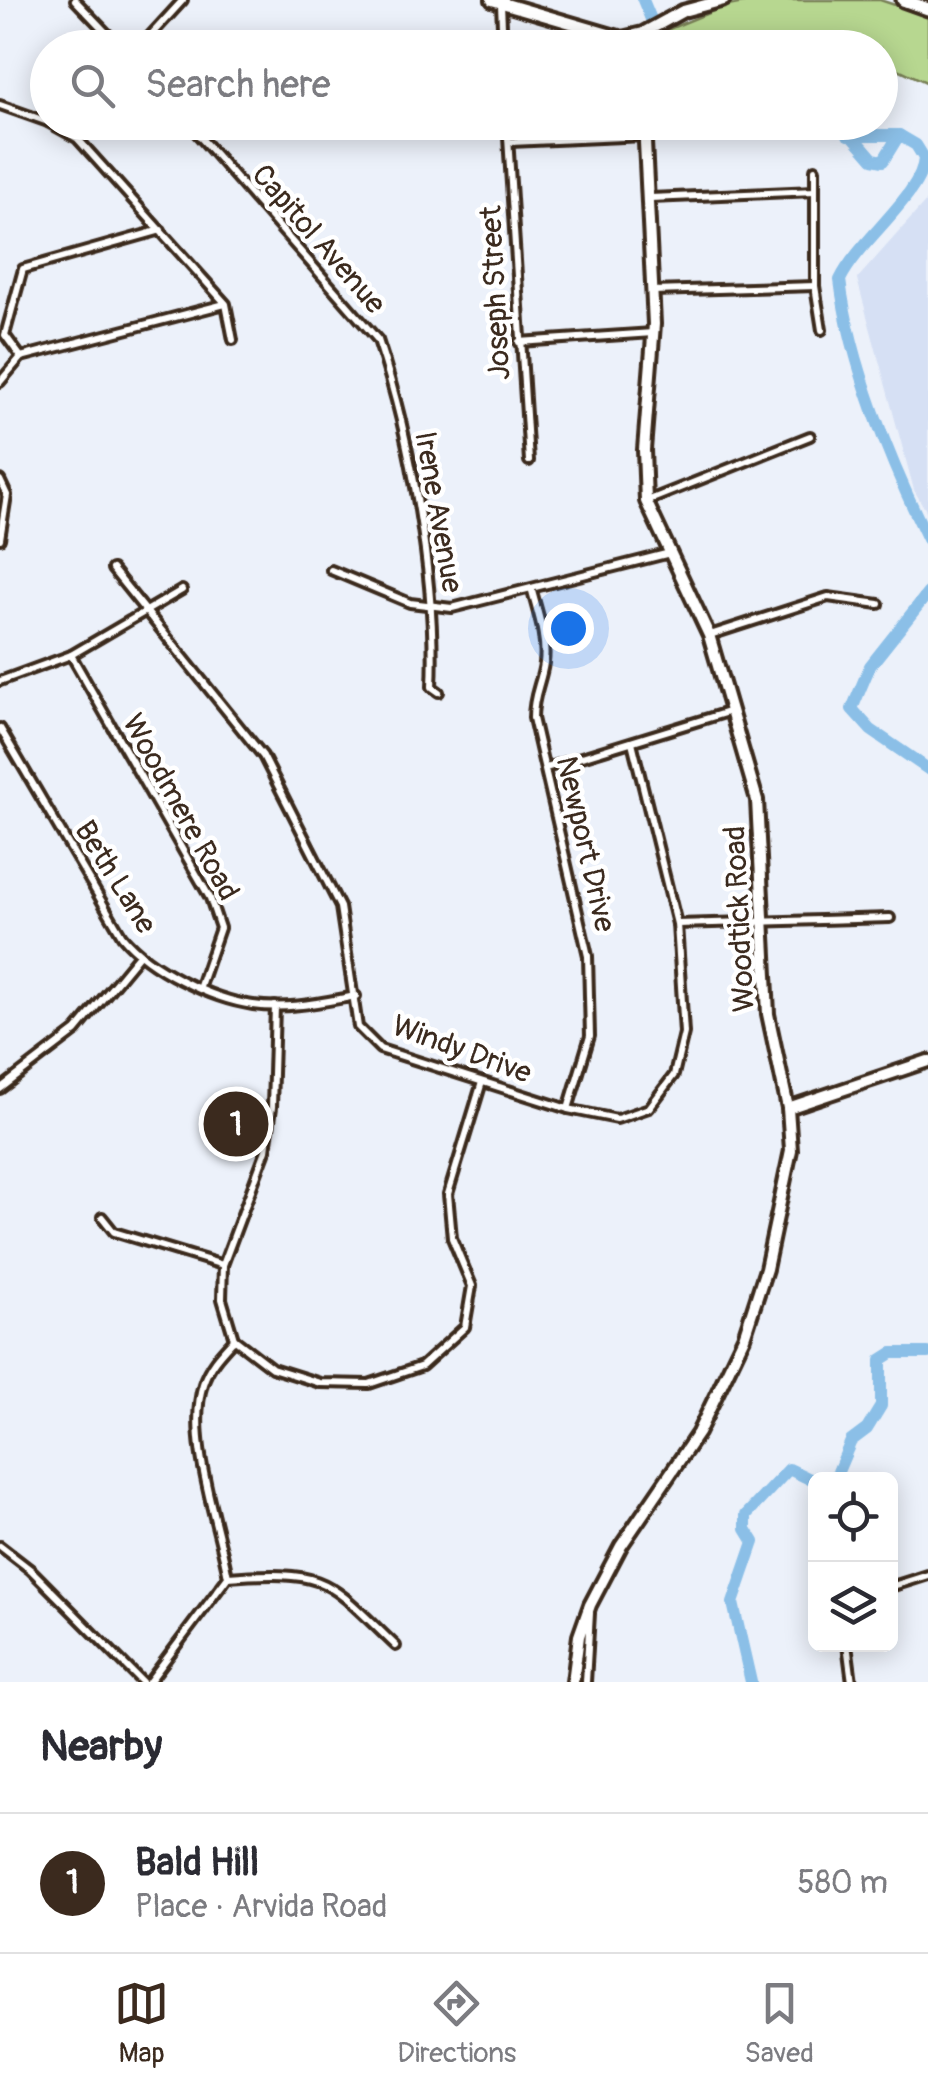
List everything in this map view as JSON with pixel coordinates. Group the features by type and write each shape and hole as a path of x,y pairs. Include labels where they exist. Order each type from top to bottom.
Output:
{"main road":[{"path":"676,14 678,0"},
{"path":"648,30 676,14 724,0"},
{"path":"903,0 928,9"},
{"path":"497,2 589,30"},
{"name":"Woodtick Road","path":"573,1682 580,1636 590,1606 621,1546 698,1432 744,1337 784,1196 791,1150 788,1108 768,1014 757,800 709,636 646,501 644,450 654,333 646,140"},
{"path":"788,1108 928,1061"}],"street":[{"path":"75,0 104,30"},
{"path":"156,30 183,0"},
{"path":"530,14 532,0"},
{"path":"497,2 501,30"},
{"path":"0,106 30,116"},
{"path":"79,140 226,304 233,340"},
{"name":"Capitol Avenue","path":"204,140 378,340"},
{"path":"510,142 555,140"},
{"name":"Joseph Street","path":"510,142 529,461"},
{"path":"815,168 816,286 822,330"},
{"path":"650,198 816,191"},
{"path":"21,357 5,335 23,268 161,230"},
{"path":"653,291 816,286"},
{"path":"0,382 21,357 226,304"},
{"path":"520,342 654,333"},
{"name":"Irene Avenue","path":"378,340 391,379 434,607 432,687 439,692"},
{"path":"646,501 810,436"},
{"path":"0,480 7,495 0,540"},
{"path":"332,570 410,603 452,608 671,553"},
{"name":"Windy Drive","path":"112,570 263,756 340,907 358,1026 380,1049 568,1109 617,1119 649,1108 674,1075 684,1033 677,924 632,742"},
{"path":"0,682 71,655 182,590"},
{"name":"Newport Drive","path":"532,591 545,643 544,667 533,693 533,718 588,956 590,1036 568,1109"},
{"path":"709,636 828,597 880,604"},
{"name":"Woodmere Road","path":"71,655 210,898 220,928 200,986"},
{"path":"546,768 731,711"},
{"name":"Beth Lane","path":"0,728 122,936 138,956 158,970 251,1005 300,1006 356,996"},
{"path":"677,924 890,918"},
{"path":"0,1089 76,1031 138,956"},
{"path":"275,1006 272,1107 266,1150 223,1266 222,1299 234,1339 272,1368 320,1383 370,1384 422,1366 465,1327 472,1286 452,1238 448,1194 482,1082"},
{"path":"102,1216 114,1232 223,1266"},
{"path":"228,1578 204,1466 200,1424 202,1386 212,1362 234,1339"},
{"path":"0,1546 31,1570 146,1682 228,1578 304,1574 323,1580 396,1646"},
{"path":"898,1584 928,1575"},
{"path":"586,1682 590,1606"},
{"path":"848,1652 852,1682"}],"shaded area":[{"path":"928,199 928,514 914,490 857,279"}],"green space":[{"path":"759,0 880,0 928,16 928,83 898,69 898,30 666,30 723,7"}],"waterway":[{"path":"643,0 656,30"},
{"path":"898,137 916,145 924,158 921,172 840,280 862,379 900,479 928,539"},
{"path":"857,140 873,159 883,161 896,140"},
{"path":"928,593 870,666 852,709 871,730 928,769"},
{"path":"838,1472 851,1441 867,1429 881,1406 881,1360 892,1353 928,1353"},
{"path":"751,1682 733,1603 754,1542 746,1529 746,1515 789,1469 808,1478"}],"place":[{"name":"Bald Hill","path":"236,1124"}]}
